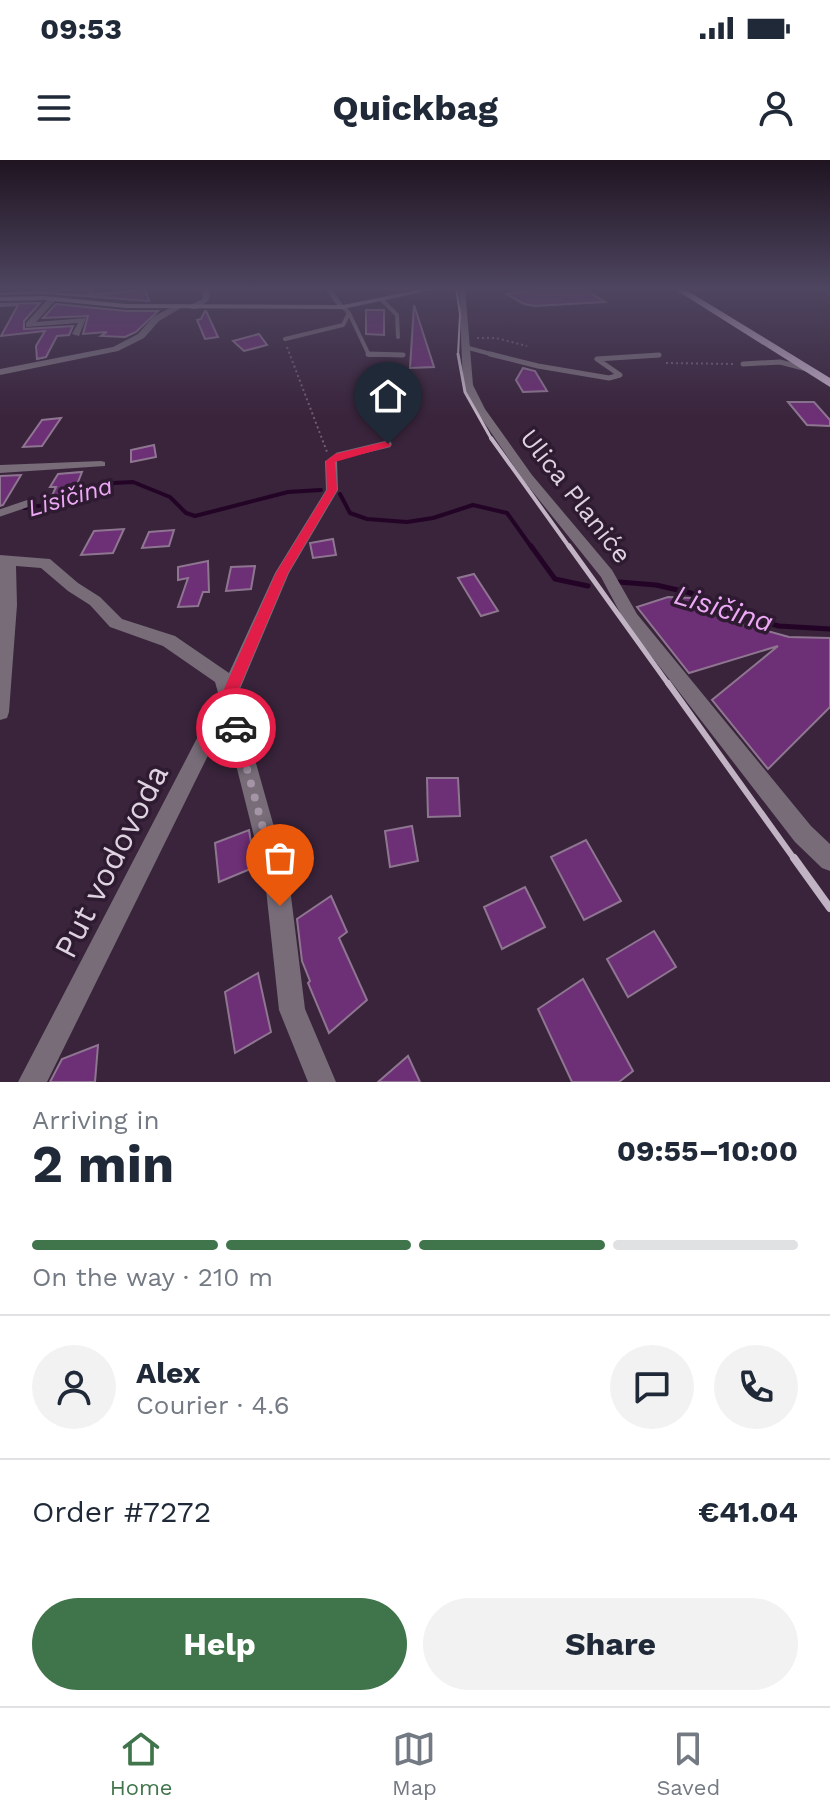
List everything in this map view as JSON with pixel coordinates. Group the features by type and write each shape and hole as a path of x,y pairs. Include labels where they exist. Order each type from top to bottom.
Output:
{"main road":[{"path":"742,331 779,356 830,383"},
{"path":"755,331 830,373"}],"street":[{"path":"0,372 115,349 145,331"},
{"name":"Ulica Planiće","path":"464,331 468,385 492,428 528,478 610,579 631,618 803,834 830,860"},
{"name":"Put vodovoda","path":"32,1082 227,698 282,573 332,490 331,461"},
{"path":"0,469 101,464"},
{"path":"0,712 9,605 5,560 45,563 95,601 116,623 169,641 223,678 277,880 292,1010 322,1082"}],"lane":[{"path":"285,339 318,331"},
{"path":"357,331 369,355 403,355"},
{"path":"398,331 398,337"},
{"path":"465,343 538,366 609,378 620,375 597,359 659,355"},
{"path":"743,364 779,356"},
{"path":"331,461 338,456 388,444"},
{"path":"0,513 32,502"}],"path":[{"path":"465,343 496,338 527,346"},
{"path":"285,339 331,461"},
{"path":"666,363 743,364"}],"building":[{"path":"4,331 45,331 1,336"},
{"path":"45,331 71,331 69,335 57,336 46,357 37,359 36,346"},
{"path":"84,331 137,331 125,337 101,336 107,332 83,334"},
{"path":"202,331 215,331 218,337 205,339"},
{"path":"366,331 384,331 384,335 366,334"},
{"path":"412,331 422,331 434,367 410,368"},
{"path":"259,334 267,345 244,351 233,341"},
{"path":"523,368 535,371 547,391 523,392 516,380"},
{"path":"788,402 814,402 830,420 830,426 807,425"},
{"path":"61,418 42,446 23,447 42,420"},
{"path":"154,445 156,457 131,462 131,450"},
{"path":"82,472 72,497 50,500 56,487 50,487 58,474"},
{"path":"21,475 3,505 0,506 0,476"},
{"path":"124,529 113,553 81,555 94,531"},
{"path":"174,530 169,546 142,548 149,532"},
{"path":"333,539 336,555 313,558 310,543"},
{"path":"208,561 209,592 203,592 198,606 178,607 188,578 178,580 178,567"},
{"path":"255,566 251,589 226,591 231,567"},
{"path":"474,574 498,611 481,616 458,578"},
{"path":"668,597 691,598 739,623 789,637 830,638 830,707 768,769 712,700 778,646 689,673 637,607"},
{"path":"427,778 458,778 460,816 428,817"},
{"path":"412,826 418,861 390,867 385,831"},
{"path":"249,830 255,867 219,882 215,843"},
{"path":"586,840 621,901 584,920 551,857"},
{"path":"525,887 545,927 502,949 484,907"},
{"path":"331,896 347,932 339,938 367,1000 329,1033 308,983 297,919"},
{"path":"654,931 676,967 628,997 607,959"},
{"path":"258,973 271,1032 235,1053 225,992"},
{"path":"583,979 633,1071 619,1082 572,1082 538,1009"},
{"path":"98,1045 95,1082 50,1082 62,1059"},
{"path":"408,1056 420,1082 378,1082"}],"waterway":[{"name":"Lisičina","path":"24,508 60,503 114,483 133,482 170,497 186,513 195,516 288,492 321,490"},
{"path":"340,494 350,513 367,519 407,522 433,518 473,505 507,513 532,548"},
{"path":"531,546 555,579 588,586"},
{"name":"Lisičina","path":"619,582 656,585 691,593 734,615 779,626 830,629"}],"railway":[{"path":"458,354 459,331"},
{"path":"458,354 465,392 492,440"},
{"path":"491,438 570,548"},
{"path":"569,546 669,685"},
{"path":"668,683 795,860"},
{"path":"794,858 830,908"}],"way so far":[{"path":"236,728 277,880 280,906"}],"route":[{"path":"236,728 227,698 282,573 332,490 331,461 338,456 388,444"}]}
